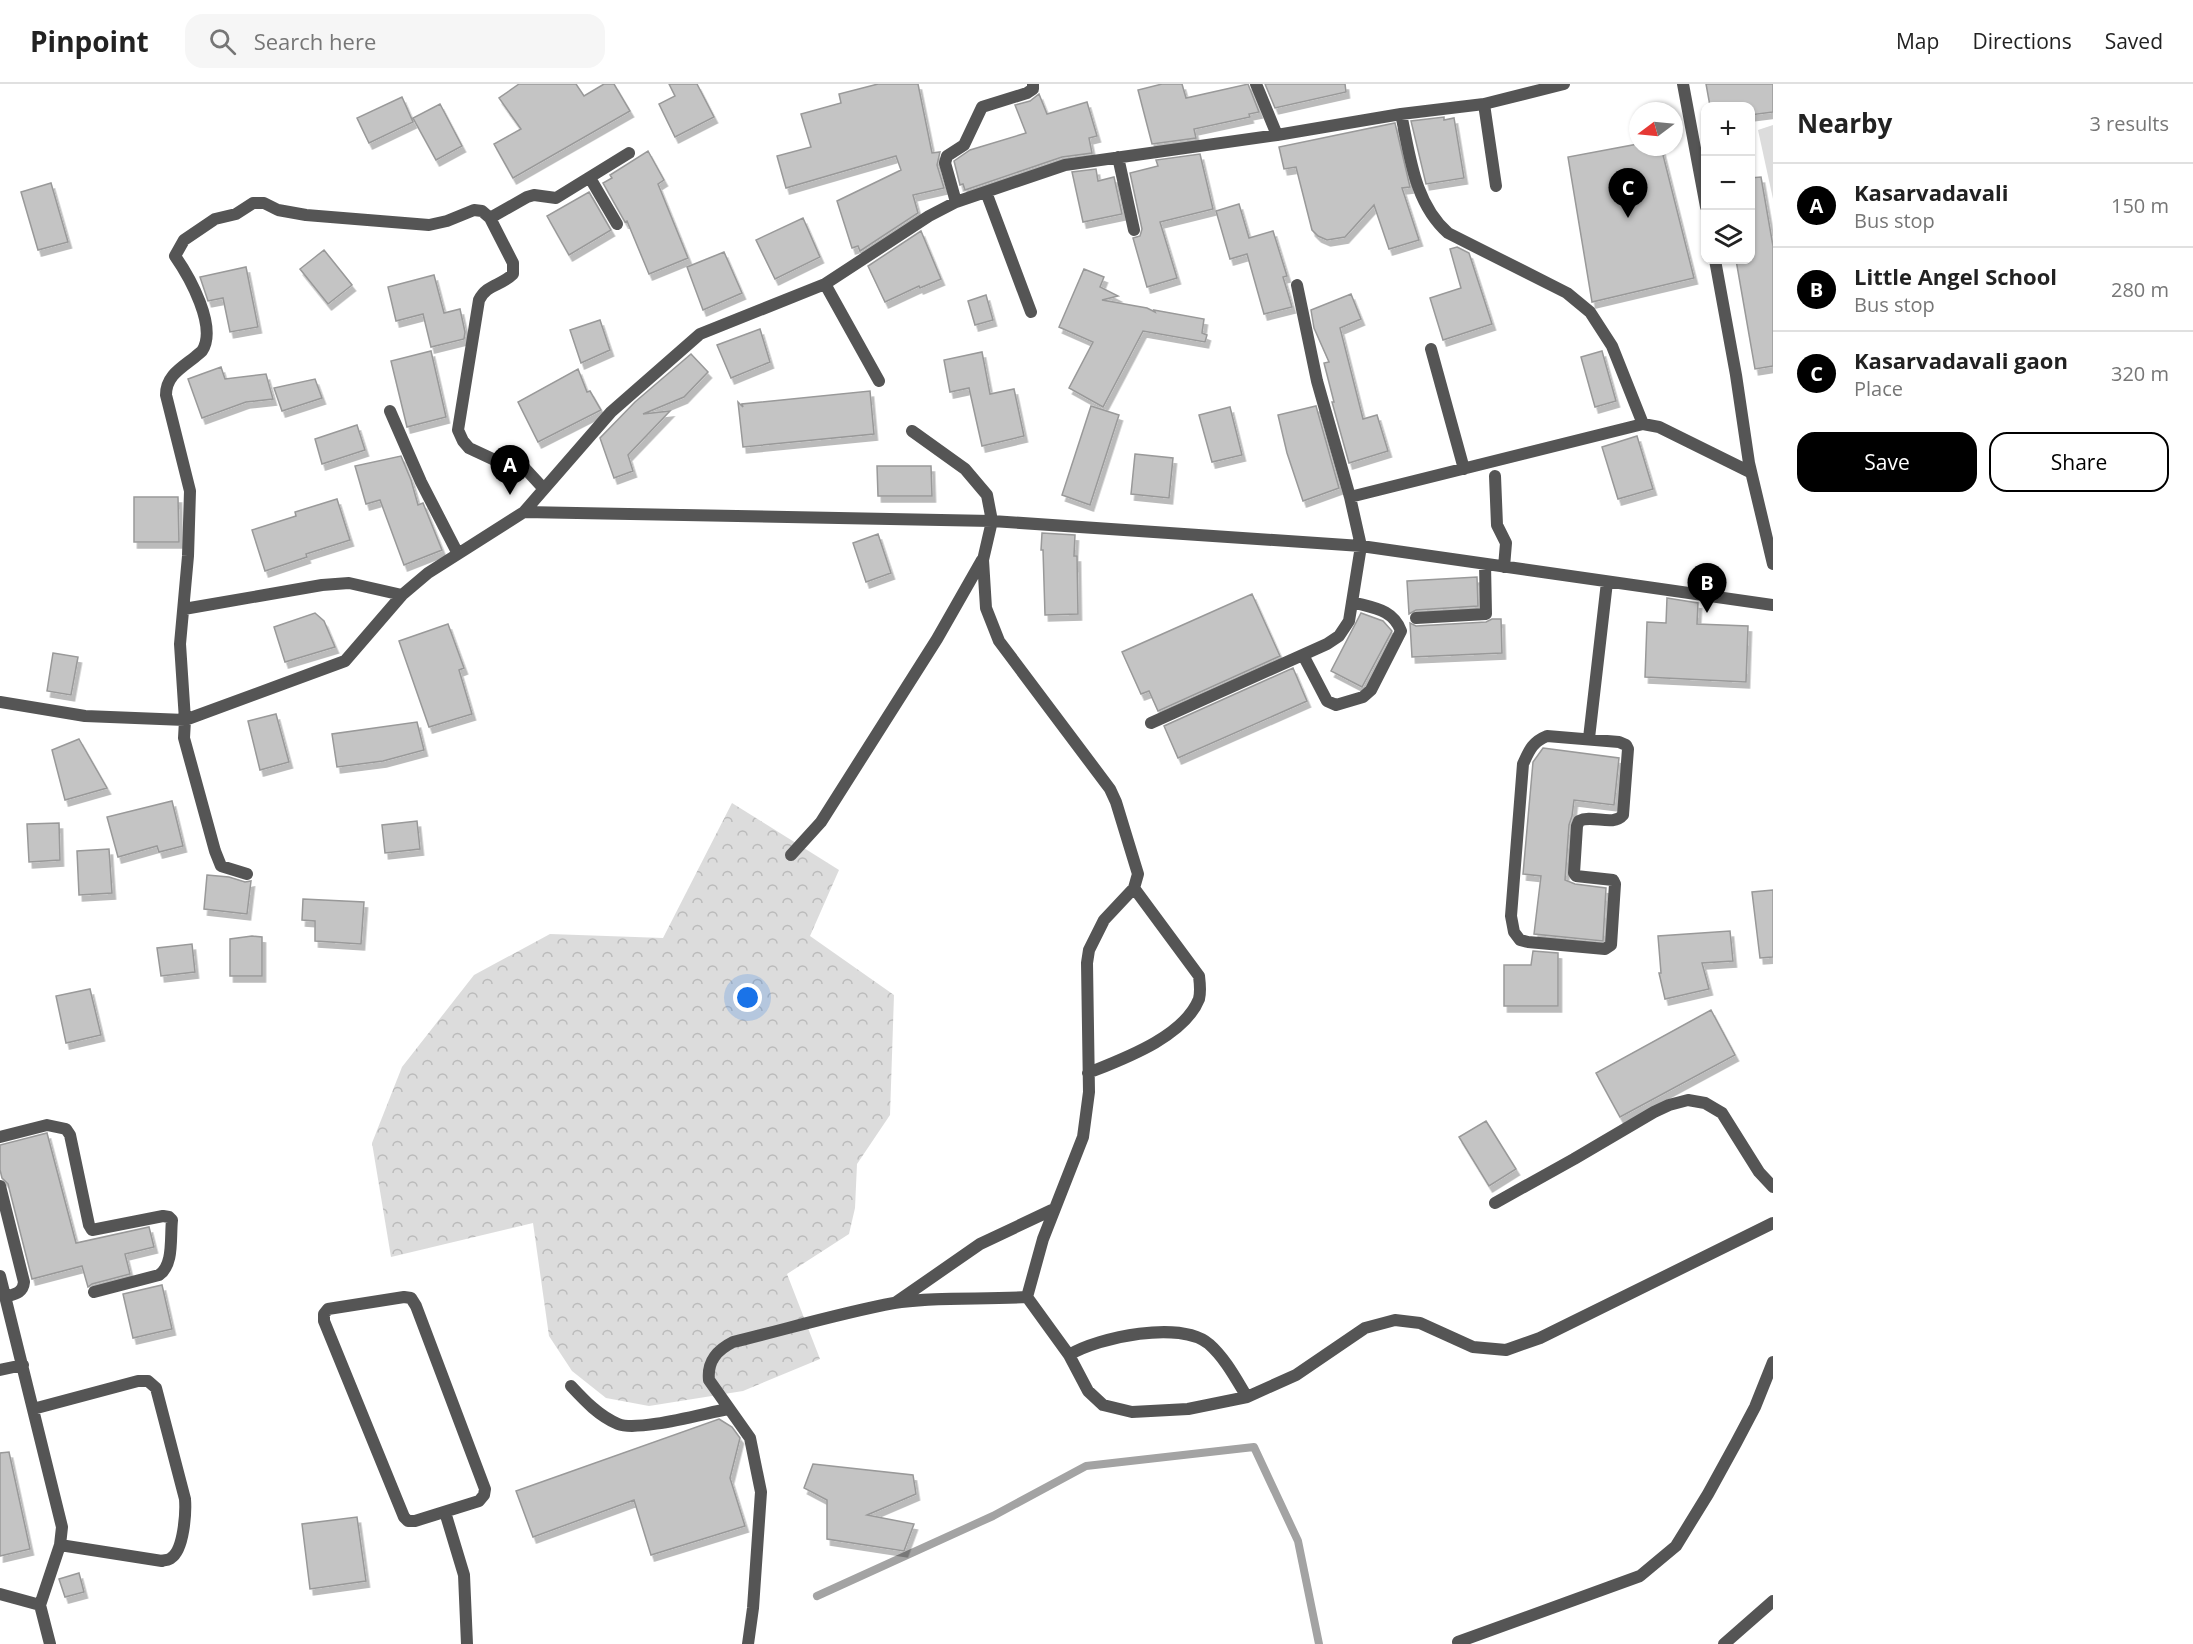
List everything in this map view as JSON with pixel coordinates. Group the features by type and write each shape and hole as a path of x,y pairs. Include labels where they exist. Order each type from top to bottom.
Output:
{"street":[{"path":"956,202 945,163 947,156 963,145 982,107 1027,93 1033,89 1033,84"},
{"path":"1256,84 1277,135"},
{"path":"0,702 86,716 185,720 345,661 402,595 428,573 524,512 611,412 700,333 825,284 929,216 956,202 1065,165 1277,135 1401,114 1484,104 1564,84"},
{"path":"1683,84 1701,180"},
{"path":"1484,104 1496,186"},
{"path":"1401,114 1421,198 1438,224 1448,233 1567,293 1590,312 1612,346 1643,424"},
{"path":"490,218 534,195 556,198 629,153"},
{"path":"1118,157 1134,230"},
{"path":"590,178 617,224"},
{"path":"986,192 1031,312"},
{"path":"247,874 221,866 214,851 184,738 180,644 188,556 190,491 166,395 166,385 171,377 202,351 206,335 203,312 191,279 176,256 184,240 215,219 236,214 253,203 264,203 278,210 306,215 429,225 447,221 474,210 482,211 490,218 513,263 513,274 484,291 479,300 458,430 469,448 499,462 520,463 544,489"},
{"path":"1716,264 1750,472 1773,564"},
{"path":"825,284 879,381"},
{"path":"1151,723 1326,644 1339,636 1349,621 1361,546 1350,497 1317,381 1297,285"},
{"path":"1431,349 1464,469"},
{"path":"390,411 421,482 458,554"},
{"path":"1350,497 1643,424 1659,427 1750,472"},
{"path":"912,431 965,469 987,495 992,520 983,560 986,608 999,641 1110,789 1138,874 1134,888 1104,920 1089,950 1087,963 1089,1092 1083,1137 1043,1239 1027,1298"},
{"path":"1495,476 1497,525 1506,543 1504,567"},
{"path":"524,512 992,520 1361,546 1773,605"},
{"path":"791,855 821,822 937,639 983,560"},
{"path":"1416,618 1486,614 1485,564"},
{"path":"1589,738 1607,582"},
{"path":"184,609 322,585 350,583 402,595"},
{"path":"1303,655 1327,701 1336,705 1363,697 1371,690 1401,632 1397,621 1390,614 1352,602"},
{"path":"1546,736 1589,738 1619,742 1626,745 1628,749 1623,815 1620,819 1613,820 1585,818 1579,821 1577,826 1574,873 1576,876 1612,880 1615,884 1611,945 1605,949 1520,940 1514,932 1511,916 1523,765 1531,745 1538,739 1546,736"},
{"path":"1088,1073 1153,1043 1174,1030 1187,1018 1198,999 1201,988 1199,976 1134,888"},
{"path":"1495,1203 1654,1112 1688,1100 1706,1103 1722,1113 1759,1172 1773,1187"},
{"path":"0,1137 47,1125 66,1129 70,1135 89,1226 92,1230 163,1216 169,1217 172,1221 168,1264 165,1271 159,1275 94,1292"},
{"path":"0,1186 24,1282 24,1287 19,1292 5,1297"},
{"path":"894,1304 980,1244 1054,1209"},
{"path":"1027,1298 1070,1355 1088,1391 1103,1405 1132,1412 1188,1409 1247,1397 1296,1375 1365,1328 1395,1320 1420,1323 1473,1347 1506,1350 1540,1338 1773,1223"},
{"path":"0,1276 62,1527 60,1545 40,1605 50,1644"},
{"path":"404,1297 411,1299 416,1306 485,1489 484,1496 479,1501 445,1512 415,1521 408,1521 404,1516 324,1321 324,1314 328,1309 404,1297"},
{"path":"748,1644 753,1608 761,1492 750,1438 709,1380 708,1369 713,1356 722,1347 733,1342 894,1304 943,1298 1027,1298"},
{"path":"1070,1355 1081,1347 1114,1338 1156,1333 1191,1335 1207,1342 1220,1355 1247,1397"},
{"path":"1458,1642 1640,1576 1676,1546 1746,1425 1773,1362"},
{"path":"0,1370 23,1365"},
{"path":"33,1409 138,1381 148,1381 156,1388 185,1499 186,1513 183,1531 179,1549 172,1558 162,1561 60,1545"},
{"path":"571,1386 595,1411 620,1425 648,1425 728,1408"},
{"path":"445,1512 464,1575 467,1644"},
{"path":"0,1594 40,1605"},
{"path":"1724,1644 1773,1601"}],"green space":[{"path":"1773,125 1773,199 1758,130"},
{"path":"732,803 839,870 810,936 894,995 890,1115 857,1164 855,1208 849,1234 787,1274 820,1359 743,1391 649,1406 606,1398 572,1371 549,1336 533,1223 391,1257 372,1143 402,1067 474,975 550,934 663,938"}],"building":[{"path":"519,84 576,84 584,96 604,84 614,84 630,111 513,178 494,144 521,129 499,98"},
{"path":"669,84 697,84 714,117 675,137 659,104 675,96"},
{"path":"878,84 918,84 932,153 940,152 937,165 944,188 913,195 918,213 860,251 858,246 852,248 837,201 901,170 896,156 786,188 777,156 811,147 801,114 841,103 839,94"},
{"path":"1162,84 1182,84 1186,98 1248,84 1259,112 1249,114 1250,117 1194,129 1196,138 1152,144 1138,90"},
{"path":"1265,84 1345,84 1346,92 1275,108"},
{"path":"1706,84 1773,84 1773,112 1755,114 1755,102 1709,102"},
{"path":"1039,94 1047,114 1087,102 1097,136 1089,138 1092,153 1062,157 965,190 963,184 960,185 954,161 970,150 1026,133 1015,105 1030,101"},
{"path":"402,97 413,122 369,143 357,118"},
{"path":"440,104 462,146 436,160 413,118"},
{"path":"1444,117 1444,120 1454,118 1464,178 1426,184 1411,121"},
{"path":"1395,123 1410,187 1402,188 1419,240 1389,249 1374,205 1345,237 1327,240 1318,236 1312,230 1296,167 1284,169 1279,147"},
{"path":"1629,146 1629,156 1663,156 1694,278 1592,302 1568,157"},
{"path":"648,151 664,180 658,184 688,258 649,274 627,221 625,222 603,183 612,178 610,175"},
{"path":"1200,154 1213,209 1160,222 1177,278 1147,287 1133,238 1140,236 1142,229 1130,173 1158,166 1156,160"},
{"path":"1096,169 1098,181 1114,177 1122,214 1083,222 1072,172"},
{"path":"1761,177 1773,246 1773,366 1755,369 1737,264 1755,264 1755,178"},
{"path":"51,183 68,242 38,250 21,192"},
{"path":"589,192 611,230 569,255 547,216"},
{"path":"1239,204 1249,238 1273,231 1287,276 1283,277 1292,307 1264,314 1247,254 1230,259 1216,211"},
{"path":"803,218 820,257 775,279 756,240"},
{"path":"921,231 941,279 920,288 919,286 885,302 868,266"},
{"path":"1457,247 1469,253 1492,324 1443,340 1430,298 1461,288 1450,249"},
{"path":"324,250 352,285 328,304 300,269"},
{"path":"724,252 742,293 703,310 687,267"},
{"path":"246,267 258,327 230,332 223,298 208,301 200,277"},
{"path":"1084,269 1104,277 1100,287 1118,296 1102,300 1147,308 1155,312 1154,310 1204,319 1202,333 1207,335 1205,342 1143,331 1103,407 1069,388 1093,342 1059,327"},
{"path":"434,275 444,313 460,309 465,332 464,339 431,347 423,314 396,321 388,287"},
{"path":"1351,294 1361,319 1340,328 1363,419 1377,415 1388,451 1349,463 1324,363 1329,362 1314,328 1311,310"},
{"path":"986,295 993,320 975,325 968,301"},
{"path":"600,320 610,350 581,363 570,330"},
{"path":"760,329 770,362 731,378 717,345"},
{"path":"431,351 446,417 407,427 391,361"},
{"path":"1602,351 1616,401 1595,407 1581,357"},
{"path":"982,352 990,394 1014,389 1024,436 982,446 969,388 950,392 944,360"},
{"path":"691,354 708,372 684,397 643,414 670,411 628,455 633,471 614,478 600,438 635,402"},
{"path":"221,367 225,379 266,374 273,399 246,402 202,418 188,379"},
{"path":"578,369 587,392 590,391 601,410 538,442 518,402"},
{"path":"315,379 322,398 282,411 274,388"},
{"path":"870,391 874,434 743,447 738,402 743,407 742,404"},
{"path":"1091,406 1119,415 1090,505 1062,495"},
{"path":"1316,406 1339,488 1303,501 1287,453 1278,415"},
{"path":"1230,407 1242,455 1212,462 1199,415"},
{"path":"357,425 365,450 322,464 315,439"},
{"path":"1637,436 1653,489 1618,499 1602,447"},
{"path":"1135,454 1173,458 1169,498 1131,494"},
{"path":"401,456 418,505 423,503 442,550 404,565 380,500 366,504 355,466"},
{"path":"877,466 931,466 932,496 878,496"},
{"path":"134,497 178,497 179,542 134,542"},
{"path":"337,499 350,540 306,554 307,557 265,571 252,530 296,516 295,512"},
{"path":"1042,533 1075,535 1078,614 1045,615"},
{"path":"878,534 891,573 866,582 853,543"},
{"path":"1477,577 1478,606 1416,610 1409,614 1407,581"},
{"path":"1252,594 1280,656 1158,711 1149,691 1141,694 1122,652"},
{"path":"1667,598 1698,603 1697,624 1748,626 1746,682 1645,677 1647,622 1666,623"},
{"path":"315,613 324,621 335,647 285,662 274,627"},
{"path":"1361,613 1383,621 1392,631 1362,687 1331,671"},
{"path":"1501,619 1502,653 1412,657 1410,623 1416,626 1486,622"},
{"path":"448,624 464,668 459,670 472,714 429,727 399,641"},
{"path":"53,653 78,657 71,695 47,691"},
{"path":"1293,668 1307,701 1178,758 1164,726"},
{"path":"276,714 289,762 260,770 248,721"},
{"path":"417,722 424,750 383,761 337,767 332,734"},
{"path":"79,739 107,788 65,800 52,750"},
{"path":"1543,748 1619,758 1614,805 1574,800 1569,825 1565,880 1575,884 1606,888 1603,941 1534,934 1541,876 1523,874 1533,762"},
{"path":"172,801 183,846 159,852 157,846 118,857 107,817"},
{"path":"417,821 420,849 385,853 382,825"},
{"path":"59,823 60,860 29,862 27,824"},
{"path":"109,849 112,893 79,895 77,851"},
{"path":"207,875 229,877 245,882 251,881 247,914 204,909"},
{"path":"1773,890 1773,957 1760,958 1752,892"},
{"path":"303,899 364,902 361,944 315,941 315,921 302,920"},
{"path":"1730,931 1733,961 1702,963 1709,989 1665,999 1659,973 1661,973 1658,936"},
{"path":"262,937 262,976 230,976 230,939"},
{"path":"192,944 195,972 161,976 157,948"},
{"path":"1533,951 1558,953 1558,1006 1504,1006 1504,965 1531,965"},
{"path":"90,989 101,1035 66,1043 56,996"},
{"path":"1711,1010 1735,1055 1620,1117 1596,1073"},
{"path":"1486,1121 1516,1169 1489,1186 1459,1137"},
{"path":"47,1133 76,1243 149,1227 154,1247 125,1254 130,1274 88,1287 82,1266 32,1279 8,1184 2,1178 0,1170 0,1145"},
{"path":"162,1285 172,1329 133,1338 123,1294"},
{"path":"719,1419 732,1427 740,1438 730,1478 745,1526 651,1555 634,1500 533,1537 516,1491"},
{"path":"9,1452 30,1549 0,1556 0,1453"},
{"path":"813,1464 913,1475 916,1494 867,1515 914,1524 904,1551 827,1539 827,1500 804,1488"},
{"path":"357,1517 366,1581 310,1589 302,1524"},
{"path":"79,1573 84,1592 65,1597 59,1579"}],"waterway":[{"path":"817,1596 993,1516 1086,1466 1254,1447 1298,1541 1319,1644"}],"place":[{"name":"Kasarvadavali gaon","path":"1628,218"},
{"name":"Kasarvadavali","path":"510,495"},
{"name":"Little Angel School","path":"1707,613"}]}
